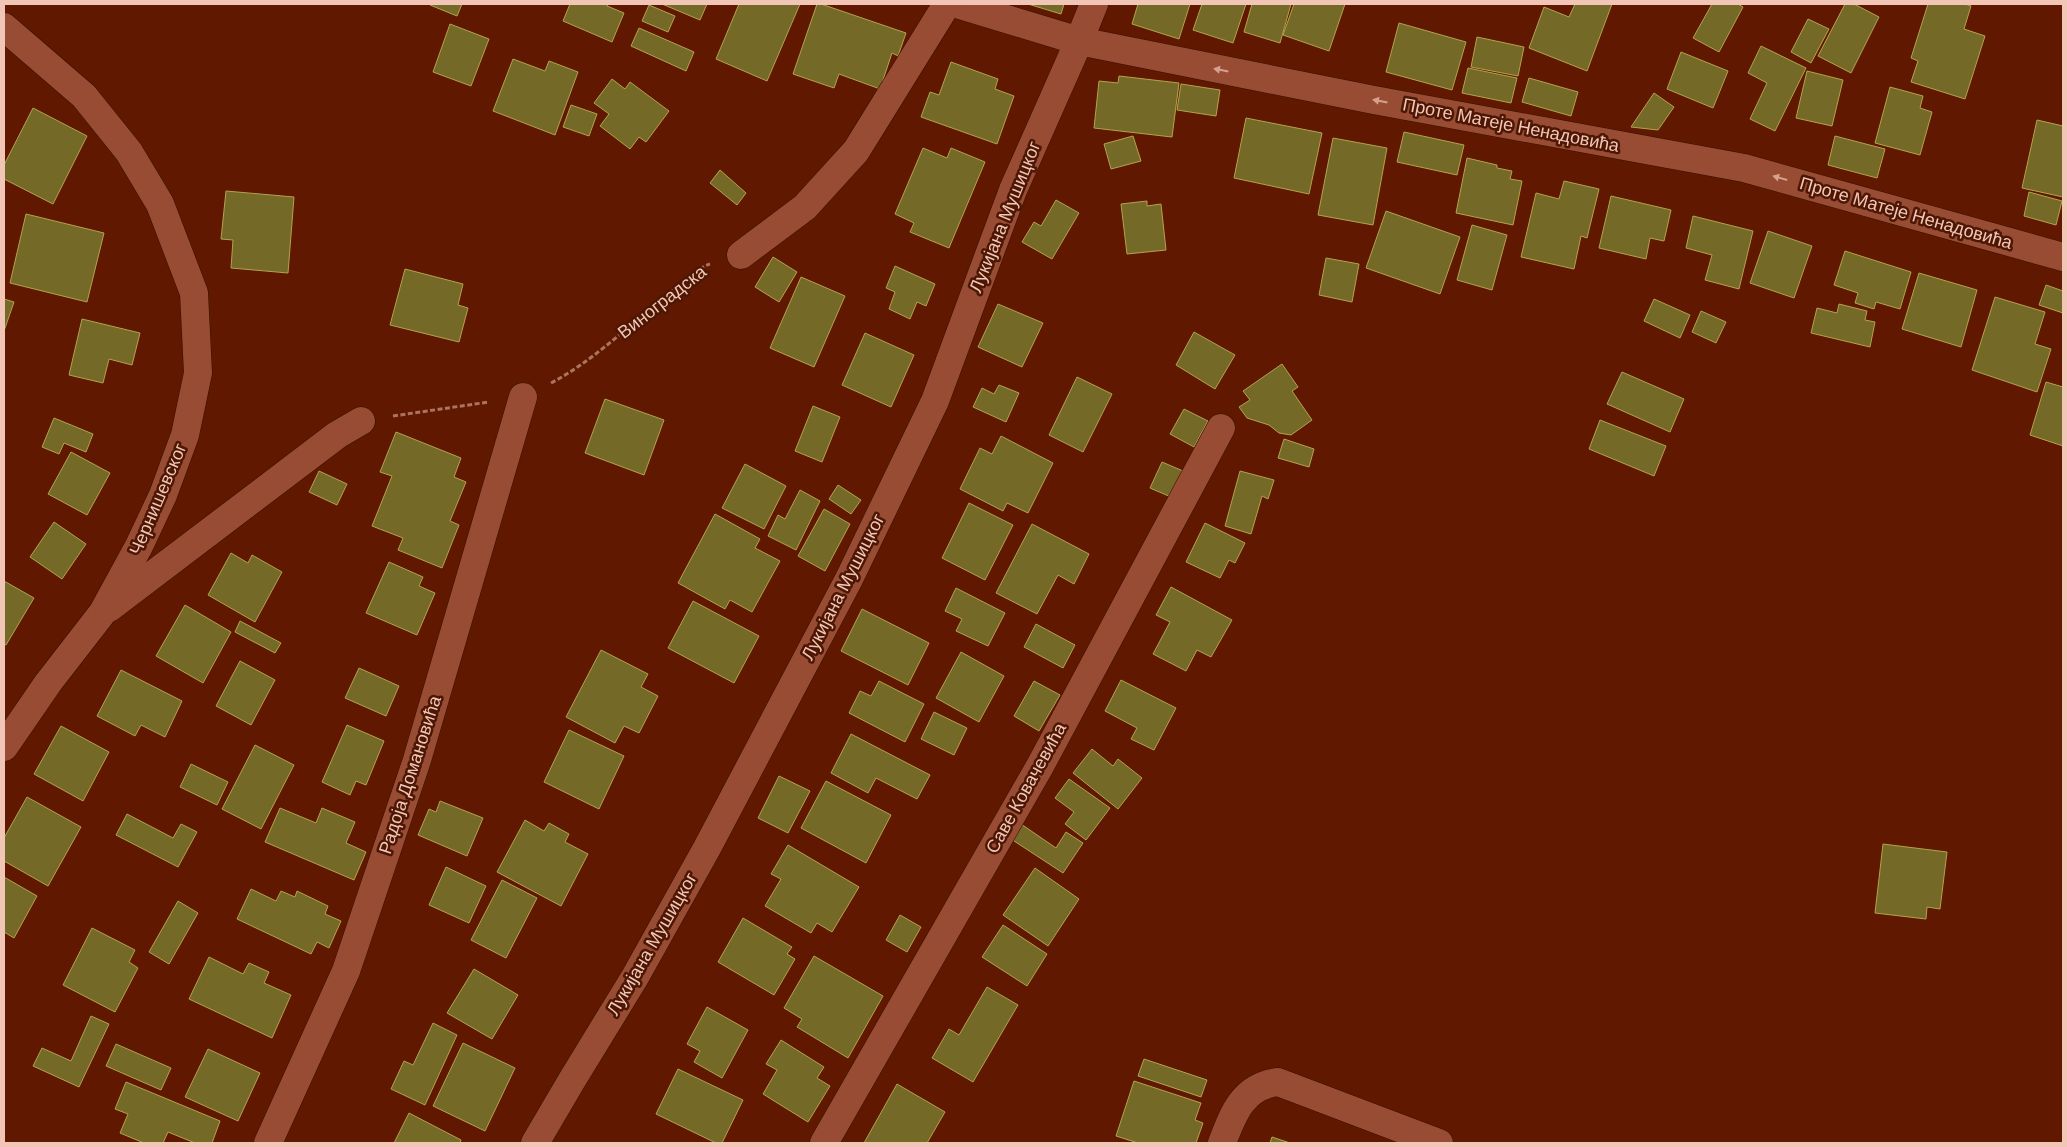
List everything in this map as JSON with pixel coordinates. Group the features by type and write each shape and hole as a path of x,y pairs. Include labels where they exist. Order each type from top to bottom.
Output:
{"street":[{"path":"741,254 805,207 856,150 947,4"},
{"name":"Проте Матеје Ненадовића","path":"957,4 1079,41 1423,109 1744,168 2063,257"},
{"name":"Лукијана Мушицког","path":"535,1143 635,977 849,579 935,401 1013,190 1094,4"},
{"name":"Чернишевског","path":"4,27 84,96 129,152 160,204 194,293 198,373 185,435 163,495 138,546 103,612 48,683 4,746"},
{"name":"Радоја Домановића","path":"268,1143 346,971 417,760 523,397"},
{"name":"Чернишевског","path":"103,612 337,435 361,421"},
{"name":"Саве Ковачевића","path":"824,1143 1040,766 1221,428"},
{"path":"1222,1143 1231,1119 1241,1102 1254,1090 1266,1084 1278,1082 1439,1143"}],"path":[{"name":"Виноградска","path":"361,421 523,397 567,374 612,342 706,265 741,254"}],"building":[{"path":"431,4 462,4 457,16"},
{"path":"570,4 608,4 607,6 624,13 612,42 563,21"},
{"path":"662,4 707,4 700,20"},
{"path":"739,4 800,4 767,81 716,59"},
{"path":"817,4 906,33 898,56 892,53 880,89 839,74 834,88 793,74"},
{"path":"1028,4 1064,4 1061,14"},
{"path":"1138,4 1190,4 1179,39 1132,24"},
{"path":"1202,4 1246,4 1233,43 1193,30"},
{"path":"1252,4 1291,4 1280,43 1244,32"},
{"path":"1294,4 1345,4 1329,51 1283,35"},
{"path":"1575,4 1612,4 1587,71 1529,48 1544,7 1569,17"},
{"path":"1712,4 1738,4 1743,7 1719,52 1693,38"},
{"path":"1845,4 1854,4 1879,17 1851,73 1818,56"},
{"path":"1928,4 1965,4 1971,6 1964,29 1985,36 1965,99 1911,82 1918,61 1911,58"},
{"path":"649,5 675,16 668,32 642,21"},
{"path":"1808,19 1829,29 1811,63 1791,52"},
{"path":"1399,23 1466,42 1452,90 1386,72"},
{"path":"450,24 489,39 471,86 433,72"},
{"path":"639,28 694,52 686,71 631,46"},
{"path":"1477,37 1524,47 1518,76 1471,67"},
{"path":"1761,46 1806,68 1775,131 1750,119 1767,83 1748,73"},
{"path":"1681,52 1728,71 1713,108 1667,89"},
{"path":"513,59 545,71 549,61 578,72 555,135 493,111"},
{"path":"951,62 998,79 995,89 1014,96 997,144 921,117 930,92 939,95"},
{"path":"1468,68 1517,78 1511,103 1462,93"},
{"path":"1807,71 1843,80 1832,126 1796,118"},
{"path":"1119,76 1179,83 1172,137 1094,128 1099,81 1118,83"},
{"path":"1529,78 1578,92 1571,116 1522,102"},
{"path":"612,79 625,89 630,82 669,111 646,142 639,137 630,149 600,126 609,114 594,103"},
{"path":"1181,84 1220,90 1216,116 1177,110"},
{"path":"1890,87 1923,96 1920,108 1932,112 1920,155 1875,143"},
{"path":"1654,93 1674,107 1658,130 1631,127"},
{"path":"571,105 597,114 589,136 563,127"},
{"path":"33,108 87,136 53,204 4,179 4,165"},
{"path":"1246,118 1322,133 1309,194 1234,178"},
{"path":"2037,120 2063,126 2063,197 2022,188"},
{"path":"1404,132 1464,145 1457,175 1397,162"},
{"path":"1133,136 1141,161 1111,169 1104,144"},
{"path":"1835,136 1885,149 1877,178 1828,165"},
{"path":"1333,138 1387,148 1373,225 1318,215"},
{"path":"923,148 947,158 951,148 985,162 949,248 910,232 914,223 895,214"},
{"path":"1467,158 1497,165 1497,168 1512,171 1510,179 1522,181 1513,225 1456,213"},
{"path":"720,170 746,193 737,205 710,183"},
{"path":"1564,181 1599,189 1587,238 1581,236 1574,269 1521,257 1536,193 1559,199"},
{"path":"226,191 294,197 288,273 231,268 233,240 221,239"},
{"path":"2029,192 2062,201 2056,225 2024,216"},
{"path":"1611,196 1671,210 1664,241 1650,238 1646,259 1599,248"},
{"path":"1056,200 1079,213 1052,259 1022,242 1034,222 1041,226"},
{"path":"1147,201 1147,206 1161,204 1166,250 1127,254 1121,204"},
{"path":"1386,211 1460,237 1440,294 1366,268"},
{"path":"26,214 104,233 87,302 10,283"},
{"path":"1693,216 1753,231 1739,289 1705,280 1712,255 1686,248"},
{"path":"1472,225 1507,235 1492,290 1457,280"},
{"path":"1768,231 1812,246 1794,298 1750,283"},
{"path":"1845,251 1911,272 1900,309 1876,302 1874,309 1855,303 1858,293 1834,285"},
{"path":"773,257 797,272 779,302 755,287"},
{"path":"1326,258 1359,264 1352,302 1319,295"},
{"path":"895,266 935,284 926,306 917,302 910,319 889,309 895,292 886,288"},
{"path":"405,269 463,284 458,305 468,308 459,342 390,325"},
{"path":"1919,273 1977,290 1961,347 1902,329"},
{"path":"801,277 845,296 814,367 770,348"},
{"path":"2046,285 2063,291 2063,313 2039,305"},
{"path":"1995,297 2045,312 2035,344 2051,349 2037,392 1972,370"},
{"path":"4,299 14,302 4,331"},
{"path":"1654,299 1690,315 1680,338 1644,321"},
{"path":"998,304 1043,323 1022,367 978,347"},
{"path":"1839,304 1867,311 1865,320 1875,322 1870,347 1811,333 1817,308 1837,313"},
{"path":"1701,311 1726,322 1716,343 1692,332"},
{"path":"82,319 140,333 132,365 109,359 103,383 69,375"},
{"path":"1194,332 1235,355 1215,389 1176,365"},
{"path":"865,333 914,355 891,407 842,385"},
{"path":"1282,364 1298,387 1292,391 1312,420 1291,435 1279,433 1269,425 1247,418 1239,407 1250,400 1243,391"},
{"path":"1622,372 1684,399 1670,432 1607,404"},
{"path":"1077,377 1112,394 1083,452 1049,435"},
{"path":"2046,382 2063,387 2063,446 2030,435"},
{"path":"999,385 1019,393 1006,422 973,407 982,388 994,394"},
{"path":"605,399 664,420 644,475 585,453"},
{"path":"813,406 840,417 822,462 795,451"},
{"path":"1184,409 1208,421 1194,447 1170,434"},
{"path":"54,418 93,434 86,452 64,443 59,454 42,447"},
{"path":"1600,420 1666,446 1654,476 1589,449"},
{"path":"396,432 461,458 454,477 466,482 450,521 459,525 442,568 398,550 403,538 372,526 392,476 380,472"},
{"path":"1001,436 1053,463 1028,513 1007,503 1003,511 960,489 980,448 992,454"},
{"path":"1284,439 1314,449 1309,467 1278,458"},
{"path":"71,452 110,473 87,515 48,494"},
{"path":"1162,462 1183,471 1171,497 1150,488"},
{"path":"745,464 786,486 764,529 722,508"},
{"path":"319,471 347,484 337,505 309,492"},
{"path":"1240,471 1274,480 1268,499 1262,496 1251,534 1225,526"},
{"path":"838,485 861,500 851,514 829,499"},
{"path":"800,490 820,501 796,550 768,536 778,515 785,519"},
{"path":"969,503 1013,525 985,580 942,558"},
{"path":"824,509 850,524 825,571 798,556"},
{"path":"715,514 760,539 755,548 780,561 752,612 730,600 725,609 678,583"},
{"path":"54,522 86,544 62,579 30,557"},
{"path":"1205,523 1245,543 1235,563 1229,560 1220,578 1186,562"},
{"path":"1032,524 1089,554 1074,584 1058,575 1037,614 996,593"},
{"path":"231,553 248,563 252,555 282,572 255,622 208,595"},
{"path":"389,562 423,577 419,586 435,593 417,635 366,613"},
{"path":"4,581 34,598 6,645 4,644"},
{"path":"1171,587 1232,620 1211,657 1197,650 1186,671 1153,654 1170,622 1156,615"},
{"path":"956,588 1005,613 988,646 956,631 962,619 945,611"},
{"path":"693,601 759,636 734,683 668,648"},
{"path":"185,605 231,632 203,683 156,656"},
{"path":"862,609 929,643 908,685 841,651"},
{"path":"240,621 281,643 275,653 235,632"},
{"path":"1036,624 1075,645 1063,668 1024,647"},
{"path":"601,650 648,674 641,687 658,696 639,733 624,726 615,743 566,717"},
{"path":"961,652 1004,676 979,722 936,698"},
{"path":"240,661 275,680 251,725 216,706"},
{"path":"359,668 399,686 386,716 345,698"},
{"path":"121,670 182,701 165,737 141,725 135,736 97,716"},
{"path":"1121,680 1176,708 1154,750 1131,739 1137,728 1105,711"},
{"path":"879,681 924,704 905,742 849,713 860,691 871,696"},
{"path":"1034,681 1060,695 1039,731 1014,716"},
{"path":"934,712 967,728 954,755 921,739"},
{"path":"347,725 384,741 366,785 356,781 350,795 322,782"},
{"path":"61,726 109,752 83,801 34,774"},
{"path":"569,730 624,756 599,809 544,782"},
{"path":"851,734 930,775 917,799 876,778 868,793 831,773"},
{"path":"255,745 294,765 261,829 222,809"},
{"path":"1092,749 1113,766 1118,759 1142,778 1118,809 1073,773"},
{"path":"191,764 228,782 217,805 180,787"},
{"path":"779,776 810,791 788,833 758,818"},
{"path":"1069,779 1110,808 1086,840 1065,824 1074,812 1055,798"},
{"path":"826,781 891,815 866,863 801,828"},
{"path":"27,797 81,827 48,886 4,861 4,838"},
{"path":"440,801 483,818 467,856 418,835 429,809 436,812"},
{"path":"280,808 316,823 322,808 355,822 346,843 366,852 354,880 265,842"},
{"path":"127,814 173,838 181,824 197,832 178,867 116,835"},
{"path":"525,820 544,831 549,823 569,834 565,842 588,854 561,906 497,872"},
{"path":"1021,824 1056,848 1066,832 1083,843 1063,873 1011,839"},
{"path":"1883,844 1947,852 1940,909 1927,907 1926,919 1875,913"},
{"path":"788,845 859,887 832,932 817,923 811,933 765,906 781,879 771,874"},
{"path":"446,867 486,886 469,923 429,905"},
{"path":"1035,868 1079,899 1048,946 1003,915"},
{"path":"4,877 37,896 14,938 4,932"},
{"path":"502,880 537,898 506,958 471,940"},
{"path":"251,889 276,901 281,891 295,897 297,891 328,906 325,914 341,921 329,948 317,942 311,954 237,919"},
{"path":"178,901 198,913 169,964 149,952"},
{"path":"900,915 921,927 907,952 886,940"},
{"path":"743,918 792,947 787,954 795,959 774,995 718,962"},
{"path":"1003,925 1047,954 1027,986 982,957"},
{"path":"92,928 135,950 129,962 138,968 115,1012 63,985"},
{"path":"814,956 883,996 848,1058 797,1027 802,1019 784,1008"},
{"path":"209,957 243,974 249,963 269,972 264,983 291,995 272,1038 189,999"},
{"path":"474,969 518,995 492,1039 447,1013"},
{"path":"987,987 1018,1005 973,1082 932,1058 949,1029 959,1035"},
{"path":"707,1007 748,1030 722,1078 694,1062 700,1051 687,1044"},
{"path":"91,1016 109,1024 79,1087 33,1066 42,1048 71,1061"},
{"path":"433,1023 457,1035 425,1105 391,1089 404,1061 413,1065"},
{"path":"781,1040 824,1067 817,1078 830,1086 808,1122 763,1094 777,1070 766,1064"},
{"path":"463,1043 515,1068 485,1131 433,1106"},
{"path":"116,1044 171,1068 161,1090 106,1066"},
{"path":"208,1049 260,1073 238,1121 185,1097"},
{"path":"1144,1059 1207,1080 1201,1097 1138,1076"},
{"path":"678,1069 743,1100 722,1143 716,1143 656,1114"},
{"path":"1134,1081 1201,1103 1195,1120 1203,1123 1196,1143 1138,1143 1116,1136"},
{"path":"126,1082 220,1121 212,1143 195,1143 168,1132 163,1143 144,1143 120,1133 128,1114 115,1109"},
{"path":"897,1084 945,1112 927,1143 864,1143"},
{"path":"409,1113 461,1140 460,1143 394,1143"},
{"path":"1272,1137 1290,1143 1270,1143"}]}
